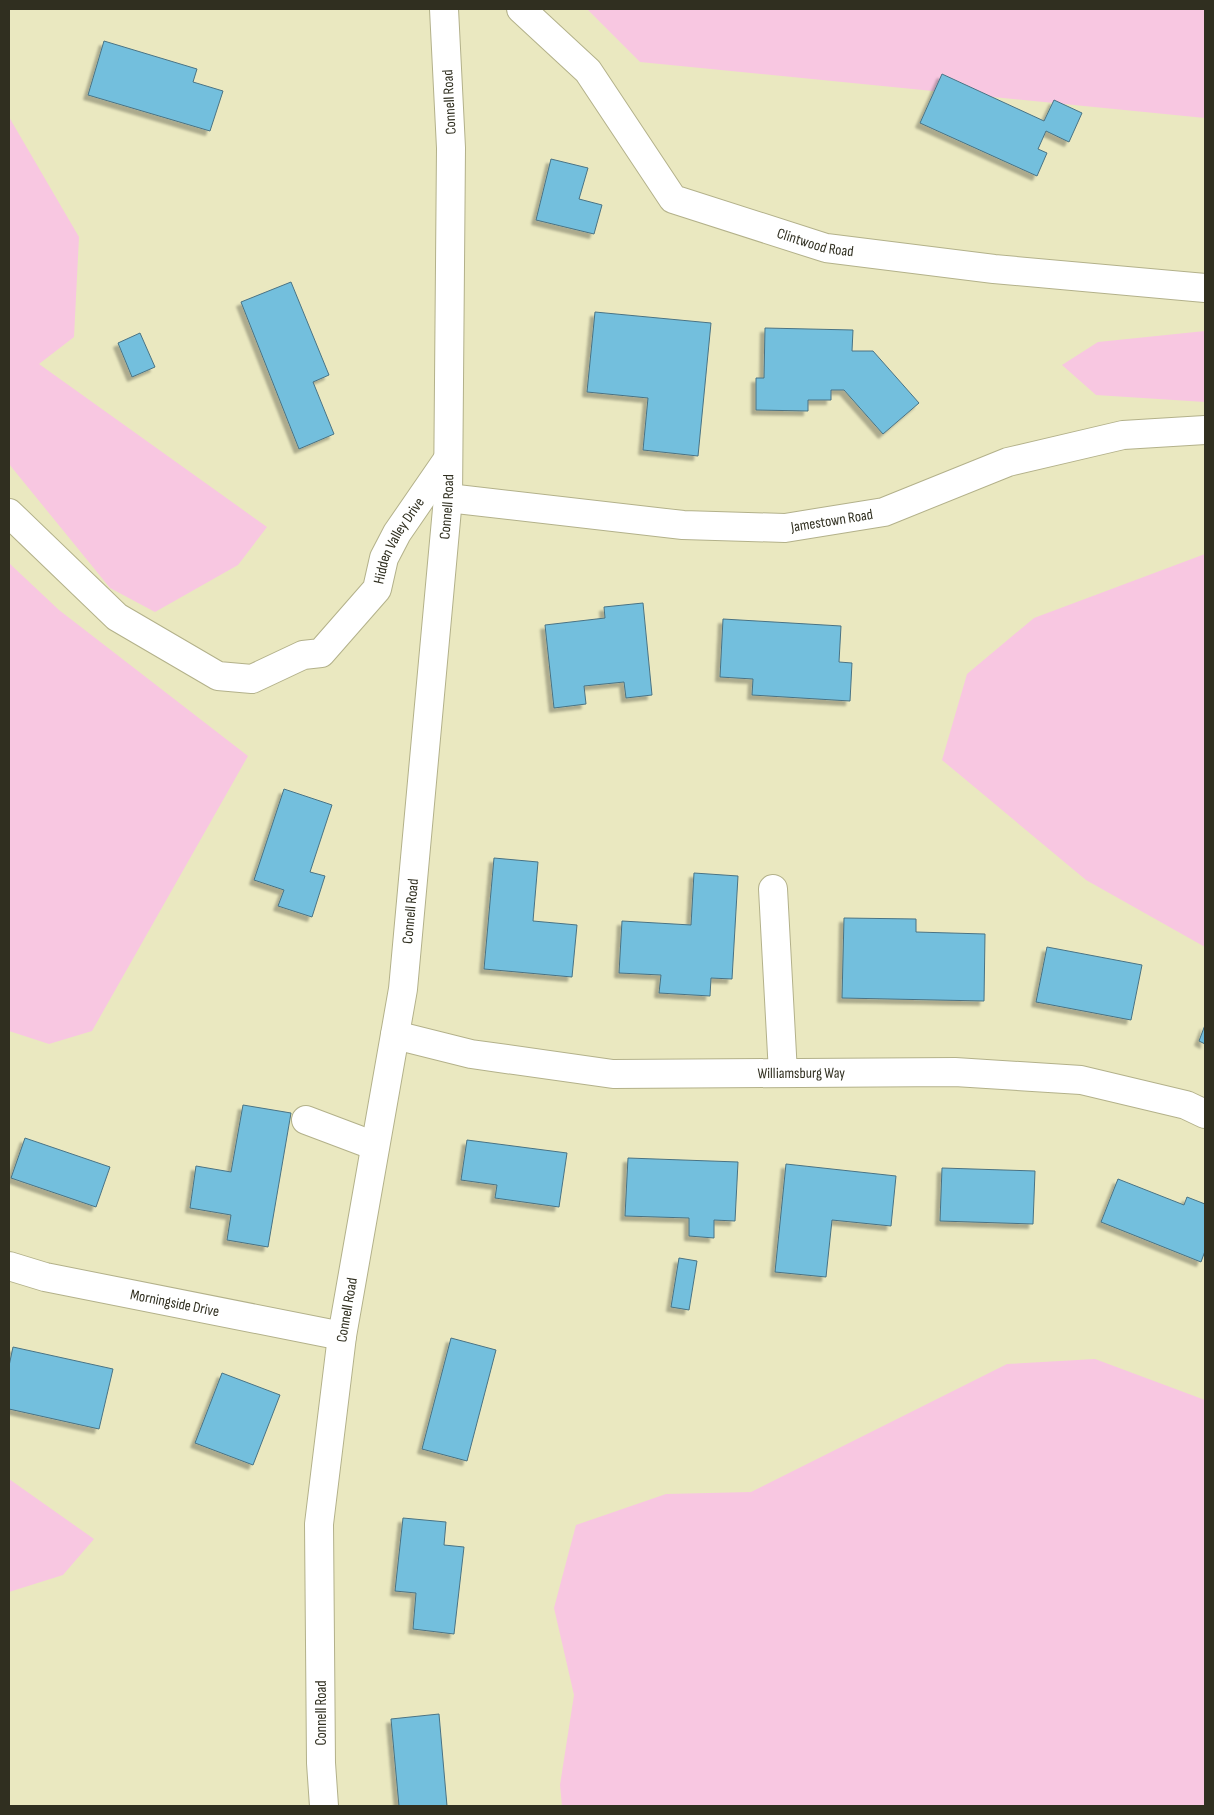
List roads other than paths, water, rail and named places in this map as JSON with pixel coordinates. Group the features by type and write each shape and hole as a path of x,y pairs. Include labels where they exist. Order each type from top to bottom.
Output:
{"street":[{"name":"Connell Road","path":"324,1806 321,1763 319,1524 342,1336 403,989 448,498 451,148 444,9"},
{"name":"Clintwood Road","path":"521,9 588,71 673,199 826,248 994,269 1205,288"},
{"name":"Jamestown Road","path":"448,498 683,525 785,528 884,512 1008,462 1046,453 1124,435 1205,430"},
{"name":"Hidden Valley Drive","path":"9,513 117,617 218,676 252,679 303,655 321,653 377,589 384,558 397,533 448,459"},
{"path":"773,889 783,1073"},
{"name":"Williamsburg Way","path":"395,1035 471,1054 613,1074 955,1072 1081,1080 1186,1105 1205,1114"},
{"path":"306,1120 375,1146"},
{"name":"Morningside Drive","path":"9,1266 45,1277 342,1336"}]}
